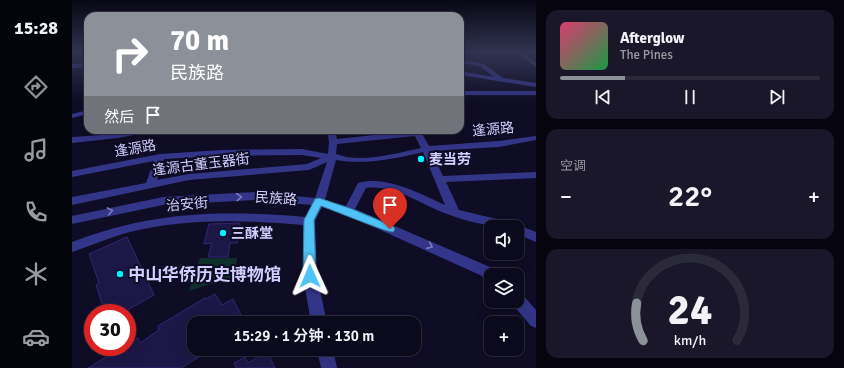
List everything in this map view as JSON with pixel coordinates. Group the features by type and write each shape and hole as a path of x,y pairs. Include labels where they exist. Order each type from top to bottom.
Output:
{"street":[{"path":"488,69 502,80"},
{"path":"464,74 536,85"},
{"path":"464,93 536,93"},
{"path":"72,116 84,113"},
{"path":"72,140 127,134"},
{"path":"318,316 310,276 309,220 319,202 333,156 332,134"},
{"path":"333,142 394,134"},
{"path":"418,134 454,212"},
{"name":"逢源路","path":"72,174 160,157 262,152 302,152 350,160 369,160 386,158 426,149 536,138"},
{"path":"526,140 536,147"},
{"name":"逢源古董玉器街","path":"72,201 151,183 215,174 309,167 333,156"},
{"path":"151,183 160,157"},
{"path":"440,179 536,175"},
{"path":"349,211 362,185 370,182 413,195 454,212 485,220"},
{"name":"民族路","path":"72,220 163,201 255,196 319,202 349,211 484,271"},
{"name":"治安街","path":"72,247 110,232 134,226 194,218 244,216 309,220"},
{"path":"524,232 536,237"},
{"path":"524,307 536,321"},
{"path":"326,356 329,368"}],"green space":[{"path":"200,258 237,258 234,284 216,282 189,291"}],"building":[{"name":"三酥堂","path":"240,223 237,243 230,243 228,257 208,257 212,243 204,244 209,224"},
{"name":"中山华侨历史博物馆","path":"127,237 154,295 136,305 102,304 96,285 99,283 89,254"},
{"path":"215,294 222,305 233,299 242,316 187,316 187,356 201,356 181,368 88,368 108,356 136,356 136,339 138,338 140,343 159,330 158,326 205,298 206,299"},
{"path":"259,356 269,356 275,368 236,368 234,363 245,357 248,363"}],"place":[{"name":"麦当劳","path":"421,159"},
{"name":"三酥堂","path":"223,233"},
{"name":"中山华侨历史博物馆","path":"120,274"}],"route":[{"path":"310,276 309,220 319,202 349,211 390,229"}]}
